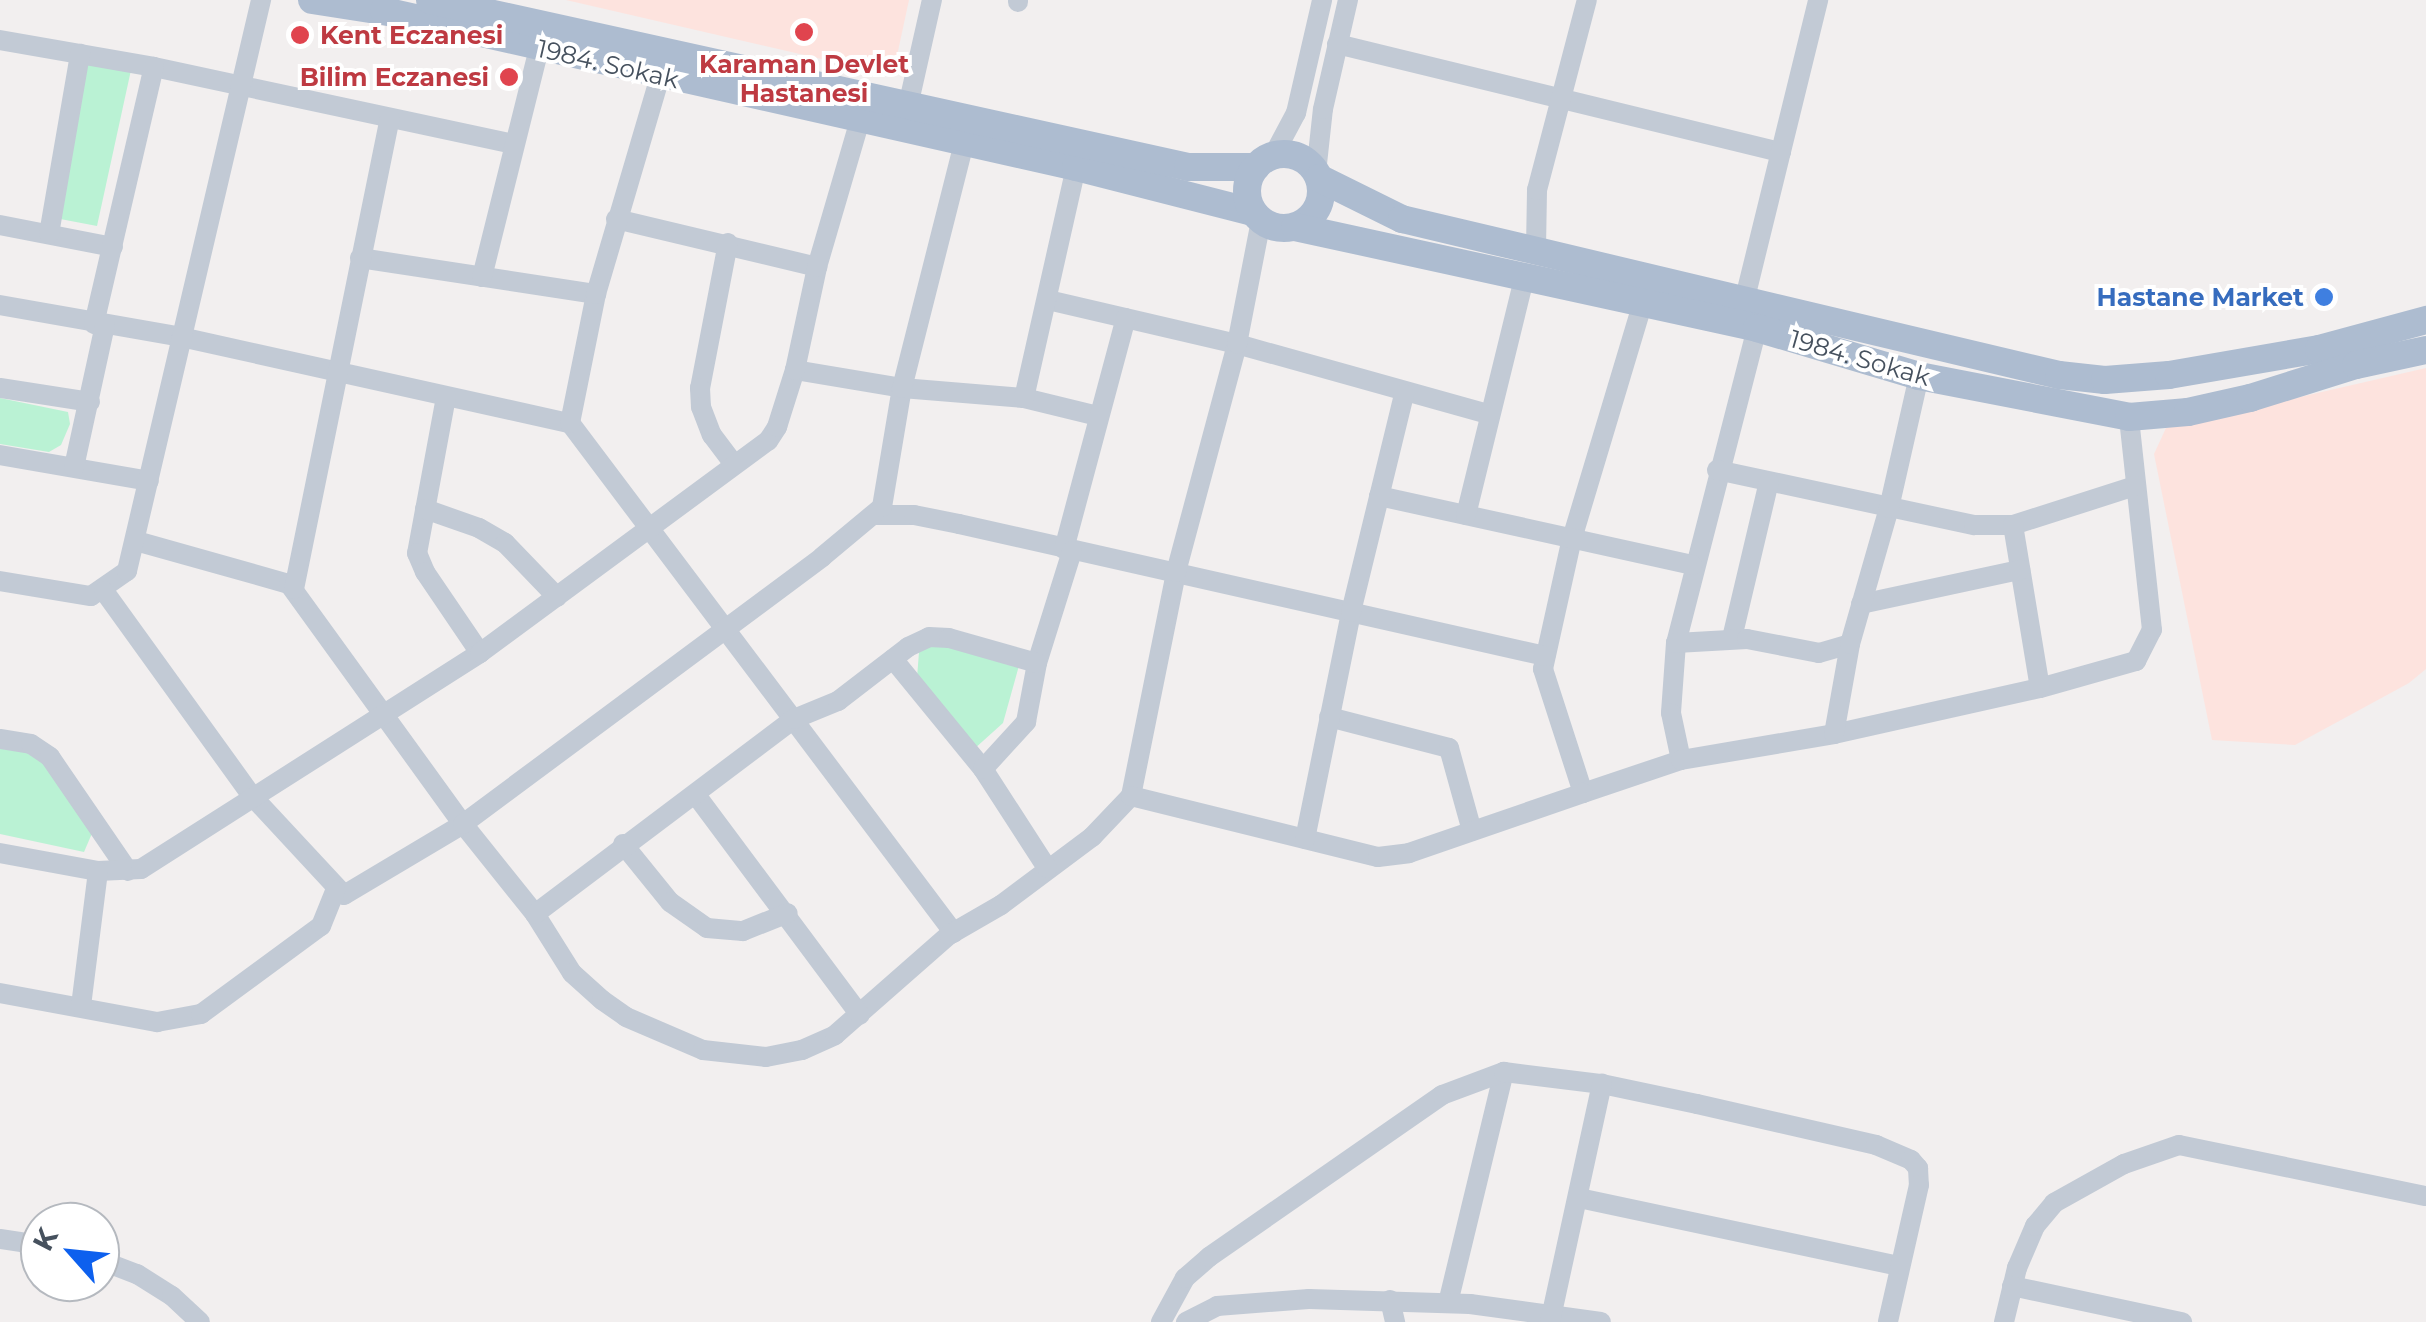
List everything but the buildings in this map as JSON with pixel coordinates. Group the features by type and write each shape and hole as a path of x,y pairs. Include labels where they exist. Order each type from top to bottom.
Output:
{"main road":[{"name":"1984. Sokak","path":"312,0 384,11 860,120 905,118 964,143 1076,167 1257,216"},
{"path":"430,0 905,118 1188,167 1302,159 1317,175 1402,219 2082,378 2169,375 2319,349 2426,320"},
{"path":"1264,162 1247,190 1257,216 1272,226 1305,222 1319,204 1317,175"},
{"name":"1984. Sokak","path":"1294,226 1757,328 1919,376 2129,417 2188,412 2250,398 2356,365 2426,350"},
{"path":"2076,407 2082,378"}],"street":[{"path":"0,606 2,582 90,596 104,591 127,571 261,0"},
{"path":"905,118 932,0"},
{"path":"1264,162 1296,113 1322,0"},
{"path":"1317,175 1337,44 1348,0"},
{"path":"1536,248 1534,207 1587,0"},
{"path":"1746,298 1818,0"},
{"path":"0,40 154,67 513,144"},
{"path":"1337,44 1781,152"},
{"path":"482,276 539,48"},
{"path":"49,234 80,54"},
{"path":"74,467 90,402 113,247 154,67"},
{"path":"570,423 596,294 660,76"},
{"path":"294,590 390,119"},
{"path":"0,853 98,871 128,870 153,862 480,653 768,440 777,427 794,370 817,266 860,120"},
{"path":"104,591 252,796 336,892 344,895 463,824 727,629 874,514 888,492 902,388 964,143"},
{"path":"1024,398 1076,167"},
{"path":"136,542 274,579 294,590 463,824 536,914 572,973 602,1000 637,1022 703,1050 766,1057 802,1050 835,1035 954,933 1001,906 1092,837 1132,796 1176,572 1236,344 1257,216"},
{"path":"616,219 817,266"},
{"path":"0,226 113,247"},
{"path":"728,244 700,388 701,407 712,435 734,464"},
{"path":"360,258 596,294"},
{"path":"1466,515 1525,275"},
{"path":"1048,300 1236,344 1404,394 1488,414"},
{"path":"1582,793 1543,669 1572,538 1642,302"},
{"path":"0,306 181,337 570,423 954,933"},
{"path":"983,769 1026,722 1098,416 1126,318"},
{"path":"1681,760 1671,714 1676,643 1692,565 1757,328"},
{"path":"794,370 902,388 1024,398 1098,416"},
{"path":"1834,734 1850,644 1889,508 1919,376"},
{"path":"0,388 90,402"},
{"path":"1304,839 1351,612 1404,394"},
{"path":"446,397 417,553 425,572 480,653"},
{"path":"1132,796 1378,857 1409,853 1681,760 1834,734 2040,688 2136,661 2152,630 2129,417"},
{"path":"0,455 150,481"},
{"path":"1717,470 1974,525 2013,524 2135,486"},
{"path":"1732,638 1770,482"},
{"path":"1379,496 1692,565"},
{"path":"425,509 479,528 505,542 557,597"},
{"path":"874,514 914,514 1546,656"},
{"path":"2013,524 2040,688"},
{"path":"1860,604 2020,570"},
{"path":"536,914 623,844 696,795 794,719 838,701 929,637 949,638 1037,663"},
{"path":"1676,643 1732,638 1819,653 1850,644"},
{"path":"893,660 983,769 1047,868"},
{"path":"1330,717 1449,748 1472,831"},
{"path":"0,739 31,744 50,757 128,870"},
{"path":"696,795 788,913 860,1015"},
{"path":"623,844 670,902 707,928 744,931 788,913"},
{"path":"81,1006 98,871"},
{"path":"0,993 157,1022 201,1014 321,926 336,892"},
{"path":"1448,1303 1504,1072"},
{"path":"1162,1322 1185,1278 1210,1257 1442,1095 1504,1072 1602,1084 1876,1145 1911,1160 1918,1168 1919,1185 1888,1322"},
{"path":"1551,1317 1602,1084"},
{"path":"2004,1322 2012,1286 2035,1226 2054,1203 2124,1164 2178,1145 2426,1196"},
{"path":"1579,1198 1899,1266"},
{"path":"120,1269 160,1288 200,1322"},
{"path":"2012,1286 2182,1322"},
{"path":"1390,1300 1395,1322"},
{"path":"1186,1322 1217,1306 1244,1301 1390,1300 1448,1303 1600,1322"}],"shaded area":[{"name":"Karaman Devlet Hastanesi","path":"566,0 909,0 895,65 882,73"},
{"path":"2426,368 2426,669 2409,683 2295,745 2212,740 2154,454 2166,428"}],"green space":[{"path":"81,64 131,70 97,226 55,218"},
{"path":"0,398 68,412 70,424 61,445 49,452 0,444"},
{"path":"932,640 1020,662 1003,723 973,750 917,678 919,652"},
{"path":"0,744 36,753 93,831 84,852 0,834"}],"place":[{"name":"Karaman Devlet Hastanesi","path":"804,32"},
{"name":"Kent Eczanesi","path":"300,35"},
{"name":"Bilim Eczanesi","path":"509,77"},
{"name":"Hastane Market","path":"2324,297"}]}
